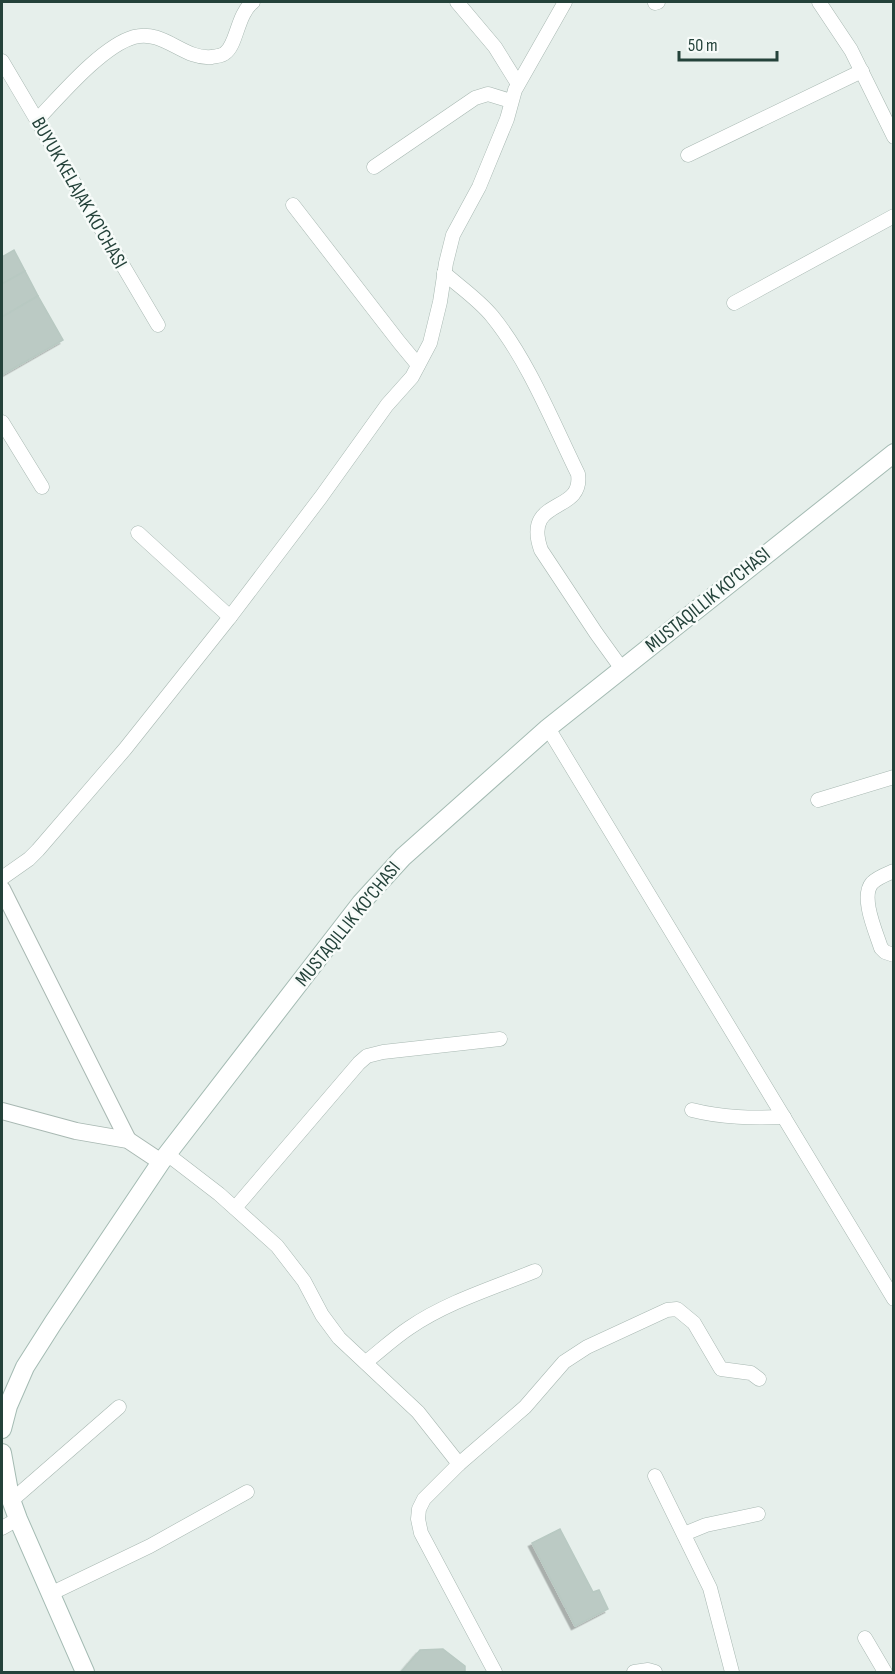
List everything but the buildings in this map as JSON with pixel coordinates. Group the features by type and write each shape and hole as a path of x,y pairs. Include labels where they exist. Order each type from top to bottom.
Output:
{"main road":[{"name":"MUSTAQILLIK KO’CHASI","path":"2,1429 8,1406 25,1367 52,1323 164,1158 361,903 403,857 548,728 894,453"},
{"path":"2,1453 11,1501 10,1523 50,1594 85,1672"}],"street":[{"path":"37,120 90,66 123,41 147,35 159,37 188,54 201,57 223,55 228,51 243,13 253,2"},
{"path":"457,2 495,47 518,84"},
{"path":"2,878 38,850 125,749 230,617 328,488 387,405 412,377 430,343 453,234 479,187 507,119 518,84 565,2"},
{"path":"819,2 851,50 894,137"},
{"name":"BUYUK KELAJAK KO'CHASI","path":"2,61 158,325"},
{"path":"688,155 862,71"},
{"path":"374,166 475,98 488,94 511,101"},
{"path":"293,205 418,365"},
{"path":"734,303 894,216"},
{"path":"444,273 491,314 509,339 578,474 578,489 574,495 542,516 536,537 541,550 622,669"},
{"path":"2,422 42,487"},
{"path":"138,533 230,617"},
{"path":"548,728 894,1299"},
{"path":"818,800 894,777"},
{"path":"894,871 872,883 868,891 867,904 881,948 894,955"},
{"path":"2,889 129,1140"},
{"path":"235,1208 338,1085 368,1056 383,1052 500,1039"},
{"path":"692,1110 715,1116 745,1119 784,1117"},
{"path":"2,1112 76,1131 129,1140 164,1158 235,1208 277,1246 304,1281 322,1315 339,1338 418,1412 459,1464"},
{"path":"366,1362 409,1327 470,1296 535,1271"},
{"path":"495,1672 421,1533 418,1519 419,1509 424,1499 459,1464 525,1407 564,1362 596,1342 667,1310 677,1309 694,1323 721,1369 751,1373 759,1379"},
{"path":"11,1501 119,1407"},
{"path":"655,1476 710,1588 732,1672"},
{"path":"50,1594 150,1546 247,1492"},
{"path":"684,1534 706,1525 758,1514"},
{"path":"865,1638 885,1672"},
{"path":"634,1672 648,1670 655,1672"}]}
